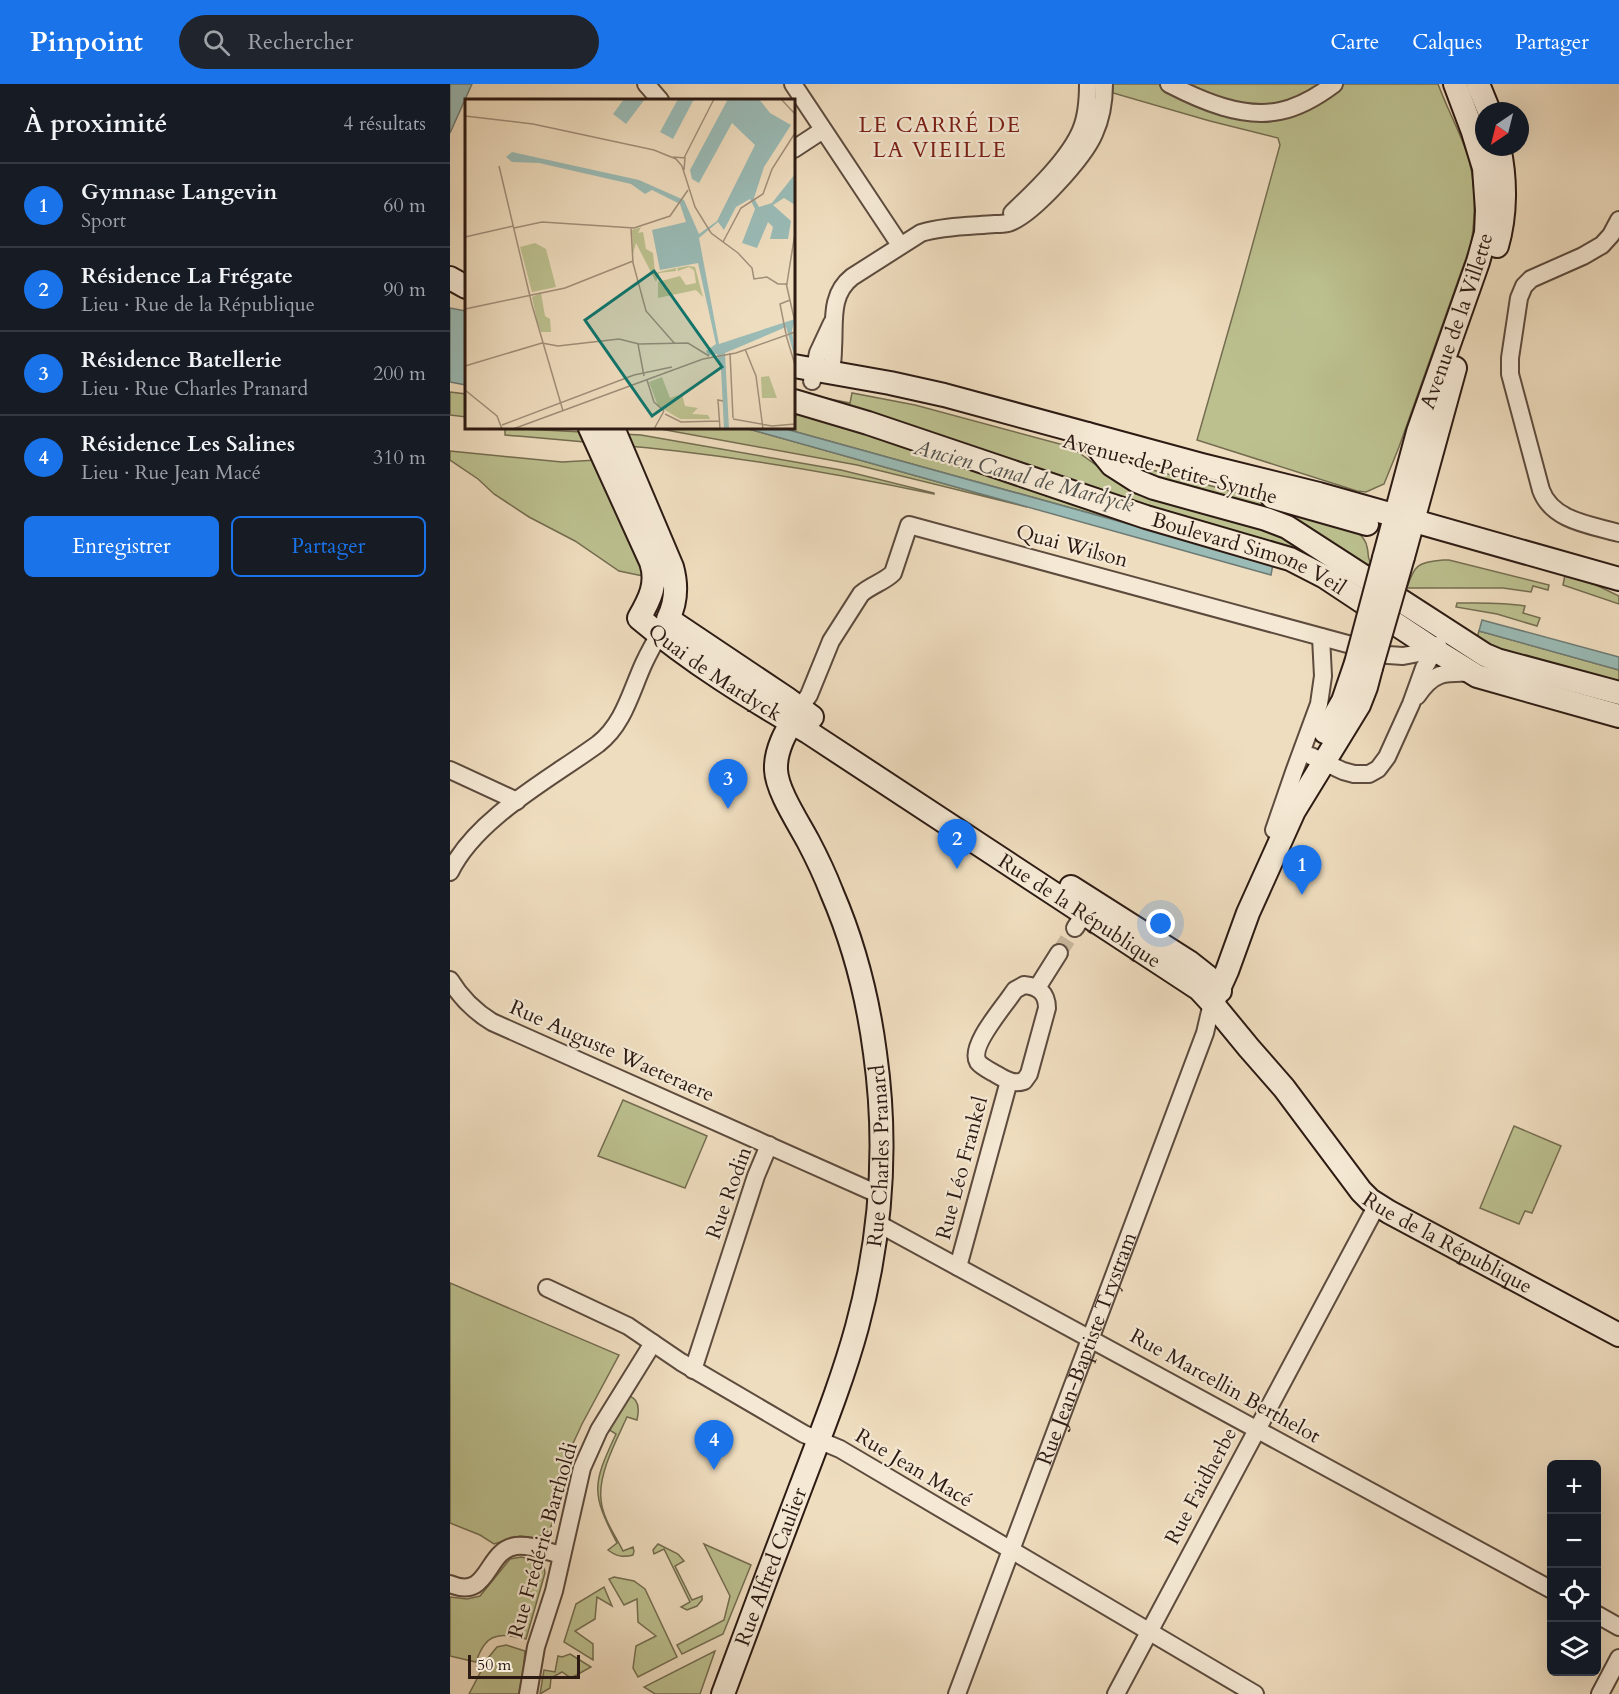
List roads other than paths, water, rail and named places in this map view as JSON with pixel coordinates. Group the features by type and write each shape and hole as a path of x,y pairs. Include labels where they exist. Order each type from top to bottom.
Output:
{"street":[{"path":"646,84 659,99"},
{"path":"793,84 900,245"},
{"path":"992,224 1006,217 1033,192 1073,145 1083,124 1088,84"},
{"path":"809,374 834,347 832,322 838,295 843,285 916,235 927,231 1010,222 1027,213 1039,203 1081,156 1090,142 1097,128 1104,84"},
{"path":"1169,84 1216,104 1250,112 1271,113 1305,103 1334,84"},
{"name":"Avenue de la Villette","path":"1399,537 1418,432 1478,262 1486,233 1484,168 1455,84"},
{"path":"1478,84 1485,102"},
{"path":"795,147 823,129"},
{"name":"Avenue de la Villette","path":"1399,537 1500,235 1504,196 1500,156"},
{"path":"1619,220 1611,235 1596,249 1536,276 1524,286 1516,310 1509,364 1511,380 1545,500 1552,509 1567,518 1619,533"},
{"path":"450,262 465,270"},
{"path":"450,278 465,286"},
{"name":"Avenue de Petite-Synthe","path":"809,374 944,395 1093,442 1202,465 1319,494 1399,537 1501,555 1545,559 1619,579"},
{"name":"Boulevard Simone Veil","path":"795,401 868,423 1153,519 1290,559 1441,641 1497,660 1619,693"},
{"name":"Quai de Mardyck","path":"590,429 654,571 652,592 639,618 664,627 796,716"},
{"path":"450,872 471,839 488,824 609,735 618,722 675,602 673,572 665,548 613,429"},
{"name":"Boulevard Simone Veil","path":"1093,442 1116,468 1145,485 1287,527 1441,641 1471,673 1501,684 1619,716"},
{"name":"Quai Wilson","path":"796,716 809,695 834,636 861,594 893,573 909,525 1393,656 1403,656 1441,641"},
{"name":"Rue Jean-Baptiste Trystram","path":"1215,992 1229,967 1248,913 1287,825 1303,795 1342,701 1364,665 1399,537"},
{"name":"Avenue de Petite-Synthe","path":"1583,569 1619,587"},
{"name":"Rue Jean-Baptiste Trystram","path":"957,1694 1205,1033 1226,948 1274,830 1319,704 1323,676 1321,638"},
{"path":"1317,759 1354,774 1365,775 1381,766 1411,704 1424,668 1441,641"},
{"path":"1411,704 1424,685 1437,676 1447,672 1471,673"},
{"name":"Rue de la République","path":"796,716 808,732 1080,921 1193,985 1215,992"},
{"name":"Rue de la République","path":"796,716 884,765 1184,959 1260,1045 1284,1088 1356,1184 1377,1205 1619,1335"},
{"name":"Rue Charles Pranard","path":"796,716 780,747 776,773 781,790 812,850 848,934 860,973 873,1037 881,1102 880,1195 872,1258 856,1330 819,1440"},
{"name":"Rue Jean-Baptiste Trystram","path":"1274,830 1317,759"},
{"path":"450,770 517,801"},
{"path":"1184,959 1207,962 1216,958 1226,948"},
{"path":"1037,988 1059,953"},
{"name":"Rue Auguste Waeteraere","path":"450,980 466,1002 492,1022 769,1145"},
{"name":"Rue Léo Frankel","path":"1024,985 1037,988 1046,997 1047,1008 1033,1065 1026,1080 1017,1083 1009,1081 980,1064 976,1056 977,1047 1015,990 1024,985"},
{"name":"Rue Léo Frankel","path":"958,1267 1009,1081"},
{"name":"Rue Rodin","path":"693,1370 756,1176 769,1145 880,1195"},
{"name":"Rue Faidherbe","path":"1116,1694 1377,1205"},
{"name":"Rue Marcellin Berthelot","path":"877,1222 1547,1588"},
{"name":"Rue Jean Macé","path":"547,1288 620,1322 693,1370 800,1431 840,1449 1255,1694"},
{"name":"Rue Frédéric Bartholdi","path":"528,1694 534,1654 554,1591 578,1480 590,1446 653,1342"},
{"name":"Rue Alfred Caulier","path":"724,1694 819,1440"},
{"path":"450,1584 463,1589 473,1586 482,1579 497,1557 508,1548 515,1546 527,1546 562,1556"},
{"path":"1601,1617 1619,1627"},
{"path":"1600,1694 1619,1658"}],"water":[{"path":"450,84 472,84 465,99 450,133"},
{"path":"450,308 465,311 465,385 450,382"},
{"path":"749,429 786,429 1273,564 1271,575"},
{"path":"1482,620 1619,657 1619,670 1479,631"}],"tunnel":[{"path":"1059,953 1075,928"}],"place":[{"name":"Résidence Batellerie","path":"728,809"},
{"name":"Résidence La Frégate","path":"957,869"},
{"name":"Gymnase Langevin","path":"1302,895"},
{"name":"Résidence Les Salines","path":"714,1470"}],"district":[{"name":"LE CARRÉ DE LA VIEILLE","path":"940,138"}],"water label":[{"name":"Ancien Canal de Mardyck","path":"1024,476"}]}
